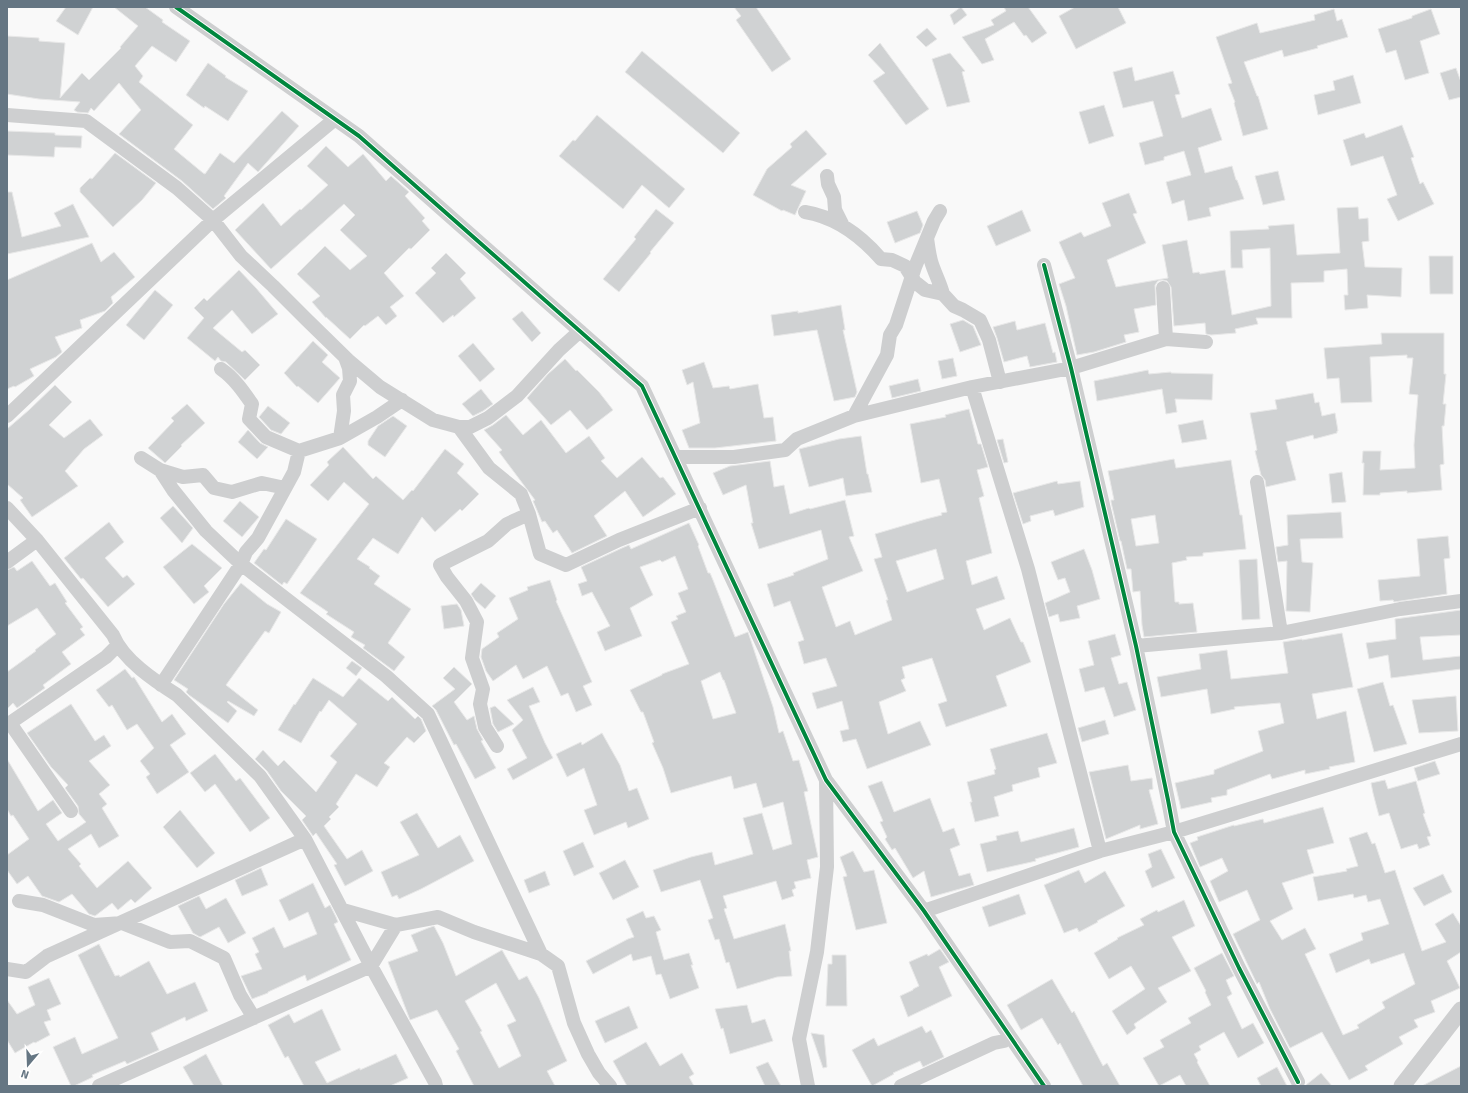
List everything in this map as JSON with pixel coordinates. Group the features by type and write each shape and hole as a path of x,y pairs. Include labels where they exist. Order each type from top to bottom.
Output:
{"street":[{"path":"176,7 359,136 642,386 826,780 924,912 1044,1086"},
{"path":"7,115 86,121 177,188 213,220 240,256 273,286 345,357 380,387 433,420 459,427 470,427 488,418 517,396 559,350 580,331"},
{"path":"7,416 213,220 335,119"},
{"path":"827,176 828,184 834,197 836,210 842,224"},
{"path":"854,416 887,355 890,335 896,325 912,275 940,211"},
{"path":"805,212 816,214 842,224 870,246 881,259 892,260 904,266 912,275 915,282 925,290 943,294"},
{"path":"927,238 930,260 943,294 954,306 980,320 989,340 1000,382"},
{"path":"1044,265 1071,368 1136,646 1174,832 1242,975 1298,1082"},
{"path":"1163,288 1166,339"},
{"path":"676,457 734,457 785,450 797,440 854,416 972,387 1071,368 1166,339 1206,342"},
{"path":"340,438 344,411 343,395 350,381 349,368 345,357"},
{"path":"221,369 229,374 245,393 252,404 249,419 266,437 299,451 340,438 377,417 402,400"},
{"path":"972,387 1028,569 1100,851"},
{"path":"459,427 489,468 521,494 529,514 540,554 566,565 619,540 700,508"},
{"path":"161,685 241,564 246,552 258,538 294,472 299,451"},
{"path":"142,458 160,470 183,477 203,475 214,488 232,492 262,483 285,488"},
{"path":"160,470 173,490 206,531 241,564 386,676 428,714 541,954"},
{"path":"1257,482 1281,633"},
{"path":"7,508 37,540 113,635 117,646 161,685 177,695 260,776 306,839 370,966 436,1086"},
{"path":"497,746 485,727 480,704 483,689 472,658 477,622 466,601 447,578 440,565 488,541 507,524 529,514"},
{"path":"7,562 37,540"},
{"path":"1136,646 1281,633 1400,609 1461,601"},
{"path":"71,812 8,724 106,657 117,646"},
{"path":"924,912 1100,851 1174,832 1461,744"},
{"path":"808,1086 799,1038 817,952 828,867 826,780"},
{"path":"7,969 26,972 47,956 306,839"},
{"path":"19,901 43,906 94,925 122,922 170,942 190,941 224,958 240,995 254,1018"},
{"path":"343,910 396,925 438,917 474,932 541,954 558,966 574,1023 582,1042 599,1073 610,1086"},
{"path":"99,1086 370,966 396,925"},
{"path":"1402,1086 1461,1010"},
{"path":"900,1086 994,1043 1004,1041 1010,1036"}],"building":[{"path":"66,7 93,7 78,35 56,21"},
{"path":"114,7 145,7 163,20 162,22 190,41 176,62 152,46 135,66 143,76 139,82 193,125 174,149 203,173 205,174 220,153 234,163 282,111 299,126 258,172 248,163 224,196 226,198 213,209 182,181 119,134 141,110 119,83 94,111 91,108 88,113 77,112 74,110 80,102 39,99 7,94 7,36 39,38 39,41 65,43 60,98 82,73 89,80 121,48 120,47 138,26"},
{"path":"734,7 756,7 791,59 772,72 736,20 741,16"},
{"path":"961,7 967,15 954,25 950,15"},
{"path":"1004,7 1028,7 1047,33 1032,43 1026,35 1024,36 1014,22 985,39 994,60 982,64 962,37 994,25 991,20 1006,11"},
{"path":"1075,7 1118,7 1126,23 1076,49 1059,16"},
{"path":"1334,9 1337,21 1342,19 1348,37 1317,46 1318,48 1284,57 1282,50 1244,62 1258,96 1268,129 1243,136 1234,103 1235,102 1228,84 1232,83 1216,37 1257,23 1260,33 1315,20 1314,15"},
{"path":"1431,9 1440,34 1420,41 1429,73 1405,80 1396,50 1386,53 1378,29 1412,18 1412,16"},
{"path":"927,28 937,39 926,47 916,37"},
{"path":"880,43 929,109 906,125 873,81 885,73 868,55"},
{"path":"642,51 740,133 723,153 625,72"},
{"path":"950,53 965,71 962,72 970,102 947,107 932,59"},
{"path":"208,63 226,76 225,77 248,91 228,121 205,106 204,108 186,95"},
{"path":"1132,67 1135,81 1173,71 1180,94 1175,95 1182,118 1211,108 1222,140 1198,148 1205,173 1232,166 1244,199 1209,208 1211,216 1188,221 1184,200 1172,204 1166,182 1191,175 1184,151 1164,157 1164,160 1145,165 1139,143 1163,136 1153,101 1123,108 1113,72"},
{"path":"1456,68 1461,82 1461,97 1449,100 1440,73"},
{"path":"1353,75 1361,103 1318,115 1314,95 1335,90 1333,81"},
{"path":"1104,105 1114,136 1089,144 1079,112"},
{"path":"597,115 685,189 669,208 642,185 623,209 559,156 573,140 575,141"},
{"path":"1402,125 1414,157 1411,158 1420,184 1423,182 1434,204 1398,221 1387,199 1397,195 1383,156 1351,166 1343,140 1364,133 1366,138"},
{"path":"806,130 827,154 791,185 806,191 795,215 783,210 782,211 753,195 767,169 792,147 790,144"},
{"path":"7,131 82,136 81,148 55,147 54,157 7,155"},
{"path":"326,146 348,167 363,154 386,181 391,176 409,192 405,196 425,218 422,221 430,230 384,273 404,296 390,307 397,316 386,325 378,316 365,326 364,325 350,339 326,318 312,302 320,296 297,274 325,246 350,270 367,256 340,230 355,215 344,204 271,269 235,230 263,203 281,226 300,209 301,210 328,185 307,166"},
{"path":"115,153 156,183 142,200 113,227 80,192 80,188 90,178 92,179"},
{"path":"1278,171 1285,200 1263,205 1255,176"},
{"path":"7,192 12,192 22,237 61,226 54,213 73,204 89,237 7,254"},
{"path":"1129,193 1137,213 1133,214 1146,243 1107,260 1116,287 1168,278 1162,245 1187,240 1193,273 1199,272 1200,274 1225,270 1232,315 1271,306 1270,248 1242,250 1243,268 1231,268 1230,231 1269,229 1268,226 1294,224 1297,255 1340,253 1337,208 1358,207 1359,219 1368,218 1369,241 1362,242 1365,267 1402,268 1401,297 1367,295 1368,308 1345,310 1344,295 1348,295 1347,269 1324,271 1324,282 1291,283 1292,318 1256,318 1258,324 1235,329 1236,333 1211,335 1206,334 1205,323 1174,326 1171,287 1167,281 1162,280 1158,281 1155,285 1156,305 1134,309 1139,332 1124,335 1126,342 1094,352 1077,355 1066,306 1059,284 1075,278 1059,242 1081,232 1084,237 1111,226 1102,203"},
{"path":"656,209 674,223 619,292 603,279 636,239 634,237"},
{"path":"1022,210 1031,231 996,246 987,226"},
{"path":"917,211 923,225 920,233 895,243 887,222"},
{"path":"92,243 101,262 114,252 135,277 111,297 113,303 105,311 80,320 82,328 55,337 62,352 56,357 30,369 34,376 15,387 14,386 7,389 7,280"},
{"path":"446,253 466,273 460,279 476,298 454,317 453,315 443,323 415,293 436,273 431,268"},
{"path":"1429,256 1453,256 1453,294 1430,294"},
{"path":"239,270 278,314 252,334 232,310 213,328 242,352 245,350 260,365 245,380 226,362 221,361 218,357 215,361 187,338 204,318 194,308 204,298 207,301"},
{"path":"155,290 173,305 144,340 126,325"},
{"path":"841,305 845,330 843,330 857,392 855,397 834,401 817,330 774,336 771,315 798,311 798,313"},
{"path":"522,311 541,333 532,342 512,319"},
{"path":"963,320 973,326 981,345 960,352 950,324"},
{"path":"1015,321 1017,330 1045,323 1057,362 1030,367 1027,356 1004,362 993,327"},
{"path":"1381,333 1444,333 1444,374 1446,374 1443,404 1446,404 1444,426 1442,426 1444,464 1440,465 1442,490 1407,493 1407,491 1380,493 1380,495 1363,495 1363,451 1381,451 1380,470 1415,468 1414,445 1418,395 1409,394 1413,358 1407,358 1407,355 1370,357 1372,402 1341,403 1339,378 1327,379 1324,348 1382,344"},
{"path":"313,341 328,355 322,362 340,378 318,403 298,386 297,387 284,373"},
{"path":"473,343 495,369 480,382 458,356"},
{"path":"953,358 957,376 942,379 938,361"},
{"path":"565,359 599,392 613,410 587,430 570,410 551,425 527,398 548,374"},
{"path":"704,362 713,388 729,386 730,389 758,384 764,418 773,417 776,441 715,448 689,448 682,430 700,423 693,382 687,385 682,370"},
{"path":"1148,370 1149,374 1171,372 1213,374 1212,400 1175,399 1177,412 1166,414 1162,389 1097,401 1094,381"},
{"path":"918,379 921,391 892,398 889,386"},
{"path":"55,385 72,402 49,425 64,438 90,419 103,435 84,449 65,471 78,486 32,517 20,500 23,498 7,484 7,429"},
{"path":"481,389 493,404 473,416 462,404"},
{"path":"1313,393 1315,403 1319,402 1322,416 1335,413 1337,433 1314,439 1313,435 1286,442 1296,480 1266,487 1265,480 1261,475 1255,451 1257,450 1250,413 1277,409 1275,400"},
{"path":"187,404 205,423 181,445 182,446 165,463 148,448 174,421 171,418"},
{"path":"268,406 290,423 281,434 271,430 259,417"},
{"path":"969,409 978,444 981,444 988,467 977,470 984,496 979,498 992,553 966,561 972,585 997,576 1005,599 976,609 984,630 1010,618 1021,642 1023,642 1031,662 996,676 1007,706 946,727 938,704 947,701 932,658 902,667 905,678 901,680 906,691 879,702 888,734 920,721 931,745 867,769 856,739 843,742 840,731 849,729 842,701 817,709 812,693 837,686 826,658 804,664 798,642 804,640 790,601 774,607 767,584 794,575 793,573 828,559 821,530 759,549 751,523 753,523 746,485 723,495 713,473 730,466 770,461 774,487 784,485 790,514 845,500 854,536 849,537 863,571 822,587 836,627 850,621 855,635 892,620 886,600 888,600 874,559 882,557 875,534 942,515 941,513 947,512 939,479 921,483 910,424 946,417 945,415","holes":["936,549 944,579 907,592 896,561"]},
{"path":"506,415 523,435 541,420 566,453 589,436 605,458 601,461 617,478 642,457 660,478 663,477 676,494 643,517 625,491 594,516 607,536 572,553 557,530 553,533 545,521 542,522 533,501 535,500 499,452 502,450 484,430"},
{"path":"393,416 407,426 385,457 368,445 368,441 378,426"},
{"path":"1203,420 1207,439 1182,443 1178,425"},
{"path":"248,430 260,443 268,447 257,459 238,442"},
{"path":"861,436 867,474 872,492 846,496 843,478 809,487 799,449 839,439"},
{"path":"1003,439 1008,462 1004,463 997,440"},
{"path":"343,447 373,479 376,476 403,500 412,490 413,491 445,449 464,464 457,473 479,494 462,511 460,509 435,532 422,517 398,554 373,538 357,559 370,567 369,568 380,576 374,584 411,609 388,643 405,657 394,671 363,648 365,645 351,637 354,632 326,614 328,612 300,593 369,504 344,482 328,501 310,485 329,465 327,462"},
{"path":"1174,459 1176,468 1231,460 1240,515 1242,515 1246,549 1203,553 1203,556 1186,557 1187,560 1172,563 1175,602 1179,602 1179,604 1193,603 1197,632 1144,637 1140,591 1133,592 1131,569 1127,569 1111,502 1111,500 1114,500 1108,471","holes":["1155,515 1159,543 1136,546 1131,519"]},
{"path":"1342,472 1346,502 1332,503 1329,474"},
{"path":"1057,481 1058,484 1080,481 1084,507 1055,516 1053,510 1030,516 1031,521 1023,524 1013,493"},
{"path":"240,501 259,517 242,537 223,521"},
{"path":"173,506 193,528 182,543 160,518"},
{"path":"1341,512 1343,538 1300,539 1302,562 1313,563 1310,612 1286,611 1287,561 1278,562 1276,547 1288,545 1287,515"},
{"path":"286,519 317,539 287,584 284,582 282,585 254,563 264,549 266,550"},
{"path":"109,522 124,542 105,558 123,578 127,575 135,584 108,607 83,578 81,579 64,558"},
{"path":"689,523 735,637 748,632 773,707 779,733 783,731 793,761 799,760 808,791 804,792 818,857 807,860 811,878 794,882 796,888 792,890 794,896 782,900 776,881 723,896 727,908 724,909 734,939 785,924 791,951 789,951 792,976 777,977 737,989 729,962 726,963 719,939 715,940 708,920 713,918 700,880 661,892 653,870 691,857 712,852 715,865 753,854 743,818 762,813 773,850 792,844 783,802 763,808 756,783 734,789 731,776 671,793 663,768 652,743 654,742 643,712 641,712 630,690 662,674 689,664 671,622 678,619 676,616 686,612 678,593 688,589 675,556 662,562 660,560 640,567 653,595 630,608 642,636 605,651 597,632 610,626 592,592 582,596 578,584 587,581 581,567 629,545 631,549","holes":["720,672 736,713 713,719 701,681"]},
{"path":"1448,536 1450,558 1444,559 1447,594 1394,602 1393,600 1380,601 1378,580 1420,576 1417,539"},
{"path":"192,544 222,568 204,586 209,592 194,604 163,567"},
{"path":"1084,549 1092,570 1100,599 1077,606 1080,618 1060,622 1058,614 1049,617 1045,603 1070,592 1065,578 1058,580 1051,562"},
{"path":"1257,559 1260,619 1242,620 1239,560"},
{"path":"32,561 50,586 55,583 67,602 65,603 83,627 80,629 85,635 62,652 71,664 43,685 45,688 17,708 13,703 7,709 7,672 56,634 37,608 7,626 7,570 14,567 17,571"},
{"path":"550,580 557,600 556,601 592,682 583,686 592,705 576,712 568,693 561,696 547,666 523,679 516,665 493,681 486,671 481,657 482,649 499,637 497,633 518,619 509,598 528,590 527,587"},
{"path":"241,583 267,604 281,612 269,633 265,631 226,685 258,710 254,716 228,701 227,702 237,711 228,723 189,695 186,692 188,689 174,680 224,604"},
{"path":"481,583 496,596 485,609 471,594"},
{"path":"457,604 461,610 464,626 444,629 441,606"},
{"path":"1461,610 1461,635 1420,637 1423,660 1461,656 1461,669 1391,678 1388,655 1369,659 1366,643 1396,639 1395,619"},
{"path":"1342,633 1353,687 1312,694 1317,719 1346,711 1355,762 1329,767 1330,769 1305,774 1305,770 1272,779 1270,774 1227,790 1227,795 1211,798 1212,802 1181,809 1175,783 1214,774 1214,770 1263,751 1258,731 1284,723 1280,703 1234,707 1235,709 1211,714 1207,689 1161,697 1157,677 1201,669 1199,654 1227,650 1231,679 1288,673 1283,642"},
{"path":"1115,634 1121,655 1111,658 1119,684 1127,682 1136,710 1114,717 1104,687 1085,692 1079,669 1094,665 1088,641"},
{"path":"352,661 362,668 356,676 346,668"},
{"path":"454,667 472,684 454,702 467,720 474,716 477,729 483,740 481,741 496,768 475,779 456,744 454,745 436,710 432,706 455,689 443,678"},
{"path":"125,669 132,678 134,677 162,722 172,714 186,734 170,745 189,772 157,794 146,777 150,774 140,761 154,748 137,724 127,730 112,705 109,707 96,690"},
{"path":"313,678 343,697 359,678 388,701 392,697 415,719 418,716 421,719 426,731 414,743 407,737 384,763 390,767 377,787 356,774 336,804 339,807 329,817 331,819 324,826 347,859 362,850 373,871 345,886 334,865 337,864 316,833 313,836 302,820 306,816 281,791 267,771 255,759 263,750 278,766 284,760 316,792 337,762 330,756 357,724 329,700 321,712 320,711 301,743 278,730 294,704 295,705"},
{"path":"1383,682 1390,706 1393,705 1407,744 1374,752 1357,689"},
{"path":"533,687 540,702 529,706 553,758 513,780 507,769 527,758 512,730 523,720 507,700"},
{"path":"1456,696 1458,731 1419,733 1412,700"},
{"path":"71,704 95,741 104,735 111,746 89,761 110,785 99,794 107,804 102,808 119,836 99,848 91,834 68,849 81,864 79,866 97,888 128,861 152,888 135,903 131,899 118,910 112,903 95,916 89,914 72,894 59,902 42,896 28,876 17,884 7,870 7,855 29,839 13,815 11,816 7,809 7,759 38,811 53,800 62,813 46,824 58,841 86,822 79,814 78,806 65,788 68,785 51,767 27,733"},
{"path":"495,706 514,724 498,732 493,724 490,708"},
{"path":"1105,720 1109,734 1082,742 1078,728"},
{"path":"602,733 620,765 629,791 637,788 649,819 628,828 626,822 594,835 584,810 597,805 584,768 567,777 556,754 581,742 582,745"},
{"path":"1047,733 1057,763 1038,768 1040,777 1012,785 1013,791 994,797 999,816 975,822 967,782 995,774 994,770 996,769 990,749"},
{"path":"215,754 236,781 240,778 270,818 250,832 215,784 205,792 190,773"},
{"path":"1435,761 1440,774 1418,781 1414,768"},
{"path":"1128,765 1131,781 1152,778 1153,789 1149,790 1158,824 1140,829 1140,825 1106,839 1089,772"},
{"path":"1385,780 1388,789 1416,781 1425,813 1423,814 1431,836 1427,837 1430,845 1419,849 1417,844 1401,849 1389,813 1379,816 1373,793 1371,783"},
{"path":"882,781 894,812 930,798 943,832 954,828 960,845 950,849 959,876 970,873 974,885 931,897 924,871 913,878 895,848 892,850 885,839 887,837 880,822 883,821 868,786"},
{"path":"1323,807 1334,843 1307,850 1314,873 1282,883 1293,909 1270,921 1282,940 1305,928 1316,949 1305,954 1343,1035 1359,1028 1357,1025 1385,1008 1382,1002 1415,984 1404,953 1371,964 1369,959 1336,973 1329,954 1363,940 1361,933 1389,924 1380,899 1368,902 1366,895 1354,898 1353,894 1318,901 1313,877 1347,871 1346,869 1358,866 1349,838 1367,832 1372,844 1375,843 1385,873 1395,870 1422,951 1446,942 1435,924 1453,913 1461,926 1461,952 1447,961 1460,988 1431,1001 1435,1012 1414,1020 1418,1027 1399,1037 1403,1044 1365,1066 1368,1070 1349,1080 1322,1032 1290,1048 1270,1009 1259,982 1257,984 1233,934 1260,920 1247,890 1219,902 1210,881 1228,871 1222,858 1200,867 1190,843 1198,840 1197,837 1234,825 1263,819 1264,823"},
{"path":"180,810 215,853 197,868 163,827"},
{"path":"417,813 438,848 460,835 474,861 399,899 397,895 392,897 381,872 419,855 400,822"},
{"path":"1074,828 1079,847 1035,859 1036,861 987,872 980,844 997,840 996,836 1018,831 1021,842"},
{"path":"583,842 594,867 574,876 563,851"},
{"path":"1161,849 1175,878 1152,888 1145,871 1152,867 1148,854"},
{"path":"853,851 864,872 874,870 887,923 856,930 843,877 847,876 840,857"},
{"path":"625,860 639,887 613,900 599,873"},
{"path":"261,868 268,885 242,896 235,880"},
{"path":"1079,870 1085,883 1105,871 1125,906 1079,932 1077,928 1064,933 1044,885"},
{"path":"545,871 550,885 529,893 524,880"},
{"path":"1443,874 1452,892 1424,906 1413,888"},
{"path":"313,883 325,908 330,905 336,917 338,922 334,924 351,960 307,981 305,975 252,999 241,976 262,969 255,954 259,952 252,938 274,927 284,948 317,934 308,912 289,921 279,900"},
{"path":"1019,894 1026,914 989,927 982,907"},
{"path":"199,896 206,909 226,898 246,933 228,943 219,927 200,937 193,933 178,906"},
{"path":"1184,900 1195,926 1172,937 1191,971 1158,988 1167,1002 1134,1024 1136,1028 1127,1035 1112,1011 1145,989 1131,966 1109,979 1094,953 1118,939 1117,938 1144,925 1140,919 1157,910 1158,912"},
{"path":"643,911 646,918 654,916 661,930 656,932 664,960 689,953 693,965 691,965 699,988 670,999 661,974 656,975 651,956 633,961 631,954 593,974 586,961 634,937 626,919"},
{"path":"434,926 443,943 456,976 502,950 519,980 527,976 539,998 567,1061 547,1071 555,1086 474,1086 456,1051 459,1049 437,1010 410,1020 388,962 418,951 411,935","holes":["496,983 516,1021 507,1025 521,1056 499,1068 480,1032 482,1031 465,1001"]},
{"path":"99,944 115,976 119,975 120,977 149,961 167,994 195,982 208,1011 186,1021 185,1017 151,1033 159,1050 127,1064 125,1061 92,1075 93,1077 74,1086 71,1086 53,1047 75,1037 82,1054 118,1038 78,955"},
{"path":"940,949 949,962 939,967 952,996 908,1017 900,996 919,986 909,962 927,954 928,956"},
{"path":"1222,953 1234,976 1226,980 1232,994 1227,997 1242,1029 1253,1023 1264,1043 1238,1058 1224,1032 1199,1046 1201,1050 1194,1054 1210,1086 1186,1086 1180,1075 1159,1086 1143,1058 1164,1047 1160,1040 1191,1023 1188,1018 1211,1005 1205,992 1206,991 1194,968"},
{"path":"832,955 846,955 847,1006 826,1006 828,964 832,964"},
{"path":"49,978 61,1004 47,1010 51,1020 44,1022 50,1035 15,1053 7,1040 7,1000 17,1014 35,1005 28,987"},
{"path":"1052,979 1072,1013 1074,1011 1103,1066 1107,1063 1120,1086 1083,1086 1060,1043 1058,1045 1042,1018 1021,1030 1007,1005"},
{"path":"747,1005 752,1023 765,1019 773,1041 730,1054 723,1028 721,1029 715,1009"},
{"path":"629,1006 638,1028 605,1043 595,1021"},
{"path":"322,1009 341,1050 315,1062 327,1083 396,1054 408,1078 390,1086 304,1086 288,1056 285,1058 268,1025 289,1014 294,1023"},
{"path":"922,1026 926,1033 931,1030 944,1057 923,1067 920,1061 893,1073 894,1074 872,1086 852,1050 874,1038 878,1046"},
{"path":"811,1033 824,1035 827,1067 823,1068"},
{"path":"646,1042 660,1066 682,1053 694,1074 689,1077 694,1086 627,1086 613,1061"},
{"path":"206,1054 223,1086 194,1086 183,1067"},
{"path":"768,1062 781,1086 765,1086 756,1067"},
{"path":"1461,1066 1461,1086 1422,1086"},
{"path":"1277,1067 1287,1086 1261,1086 1257,1078"},
{"path":"1321,1073 1332,1086 1305,1086 1306,1085"}],"cycle path":[{"path":"176,7 359,136 642,386 826,780 924,911 1044,1086"},
{"path":"1044,265 1071,368 1136,646 1174,832 1239,968 1298,1082"}]}
